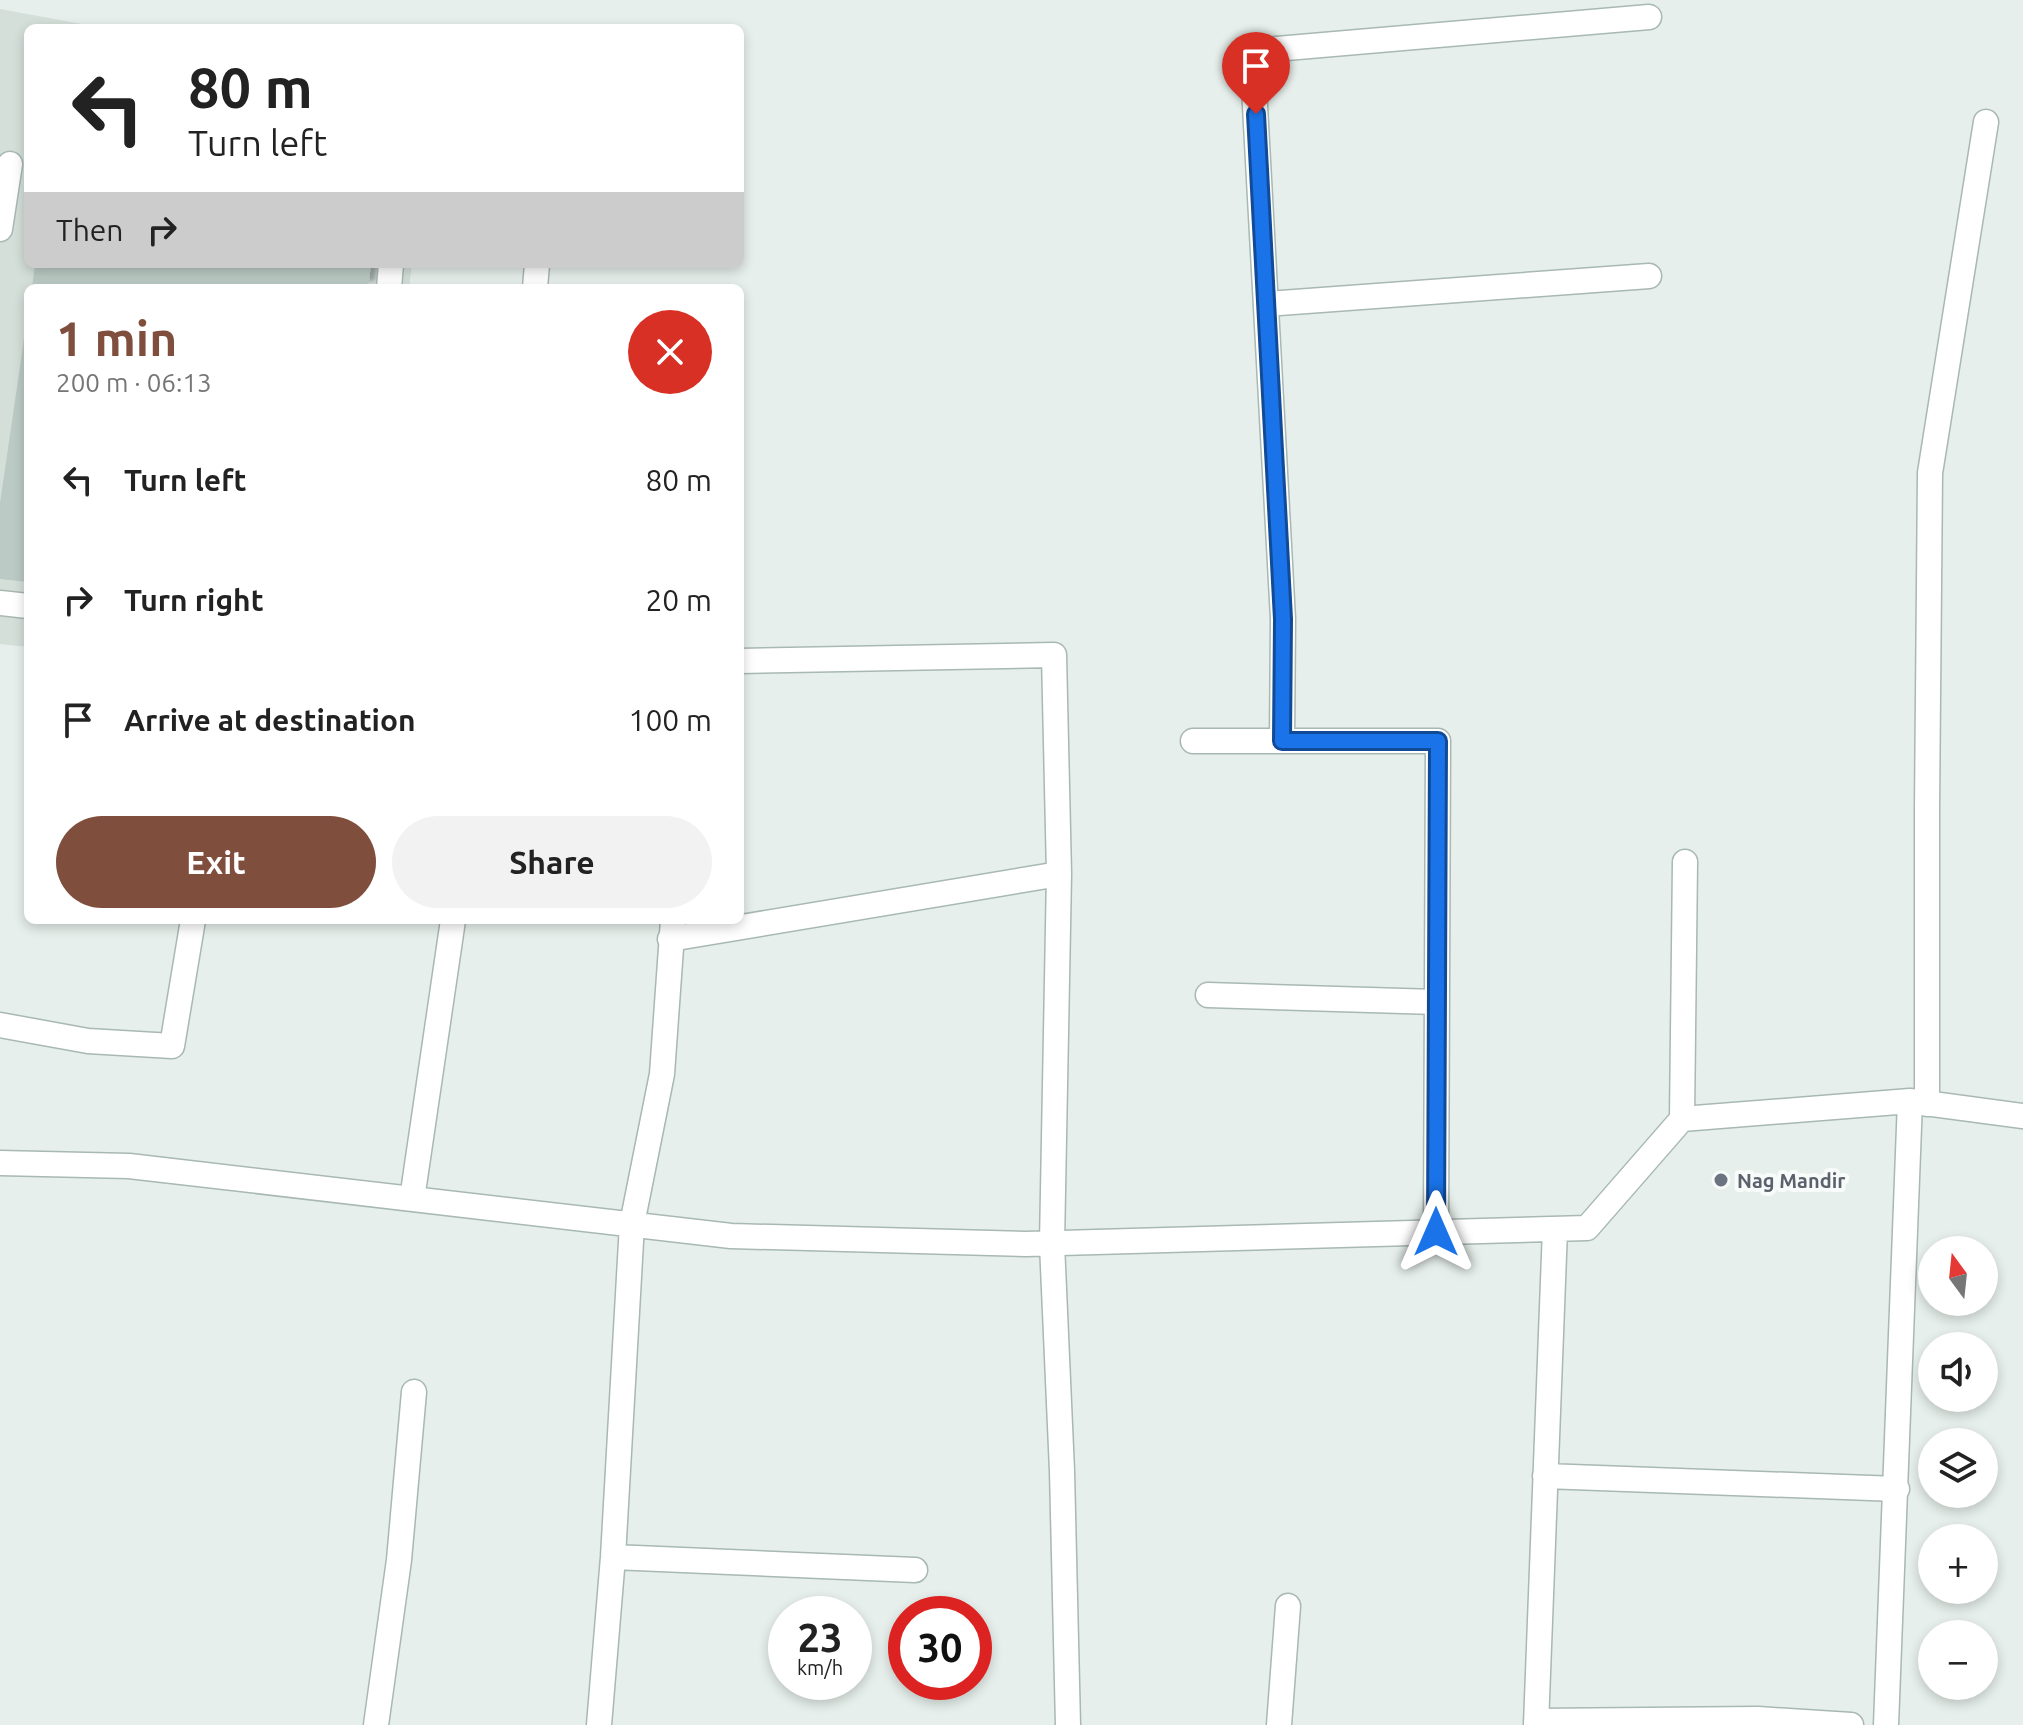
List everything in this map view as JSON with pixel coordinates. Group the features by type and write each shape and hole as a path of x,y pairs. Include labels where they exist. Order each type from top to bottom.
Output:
{"street":[{"path":"1282,741 1283,619 1252,51 1649,17"},
{"path":"1886,1725 1918,1102 1927,793 1930,473 1986,122"},
{"path":"0,229 13,165"},
{"path":"1266,304 1649,276"},
{"path":"0,603 24,606"},
{"path":"744,661 1054,655 1059,874 1052,1244 1062,1471 1068,1725"},
{"path":"1193,741 1438,741 1436,1232"},
{"path":"0,1163 129,1166 731,1236 1052,1244 1587,1228 1682,1119 1685,862"},
{"path":"744,919 1059,874"},
{"path":"0,1025 88,1041 172,1046 192,924"},
{"path":"412,1199 452,924"},
{"path":"599,1725 613,1557 632,1224 662,1074 671,930 713,924"},
{"path":"1208,995 1436,1002"},
{"path":"1682,1119 1918,1102 2023,1116"},
{"path":"1555,1229 1536,1723 1758,1722 1851,1725"},
{"path":"376,1725 399,1560 414,1392"},
{"path":"1545,1476 1897,1489"},
{"path":"613,1557 915,1570"},
{"path":"1279,1725 1288,1606"}],"shaded area":[{"path":"0,9 82,24 24,24 24,268 412,268 410,284 24,284 24,647 0,644"}],"building":[{"path":"34,268 370,268 368,284 32,284"},
{"path":"24,339 24,582 0,579 0,503"}],"place":[{"name":"Nag Mandir","path":"1721,1180"}],"route":[{"path":"1256,114 1283,619 1282,741 1438,741 1436,1232"}]}
